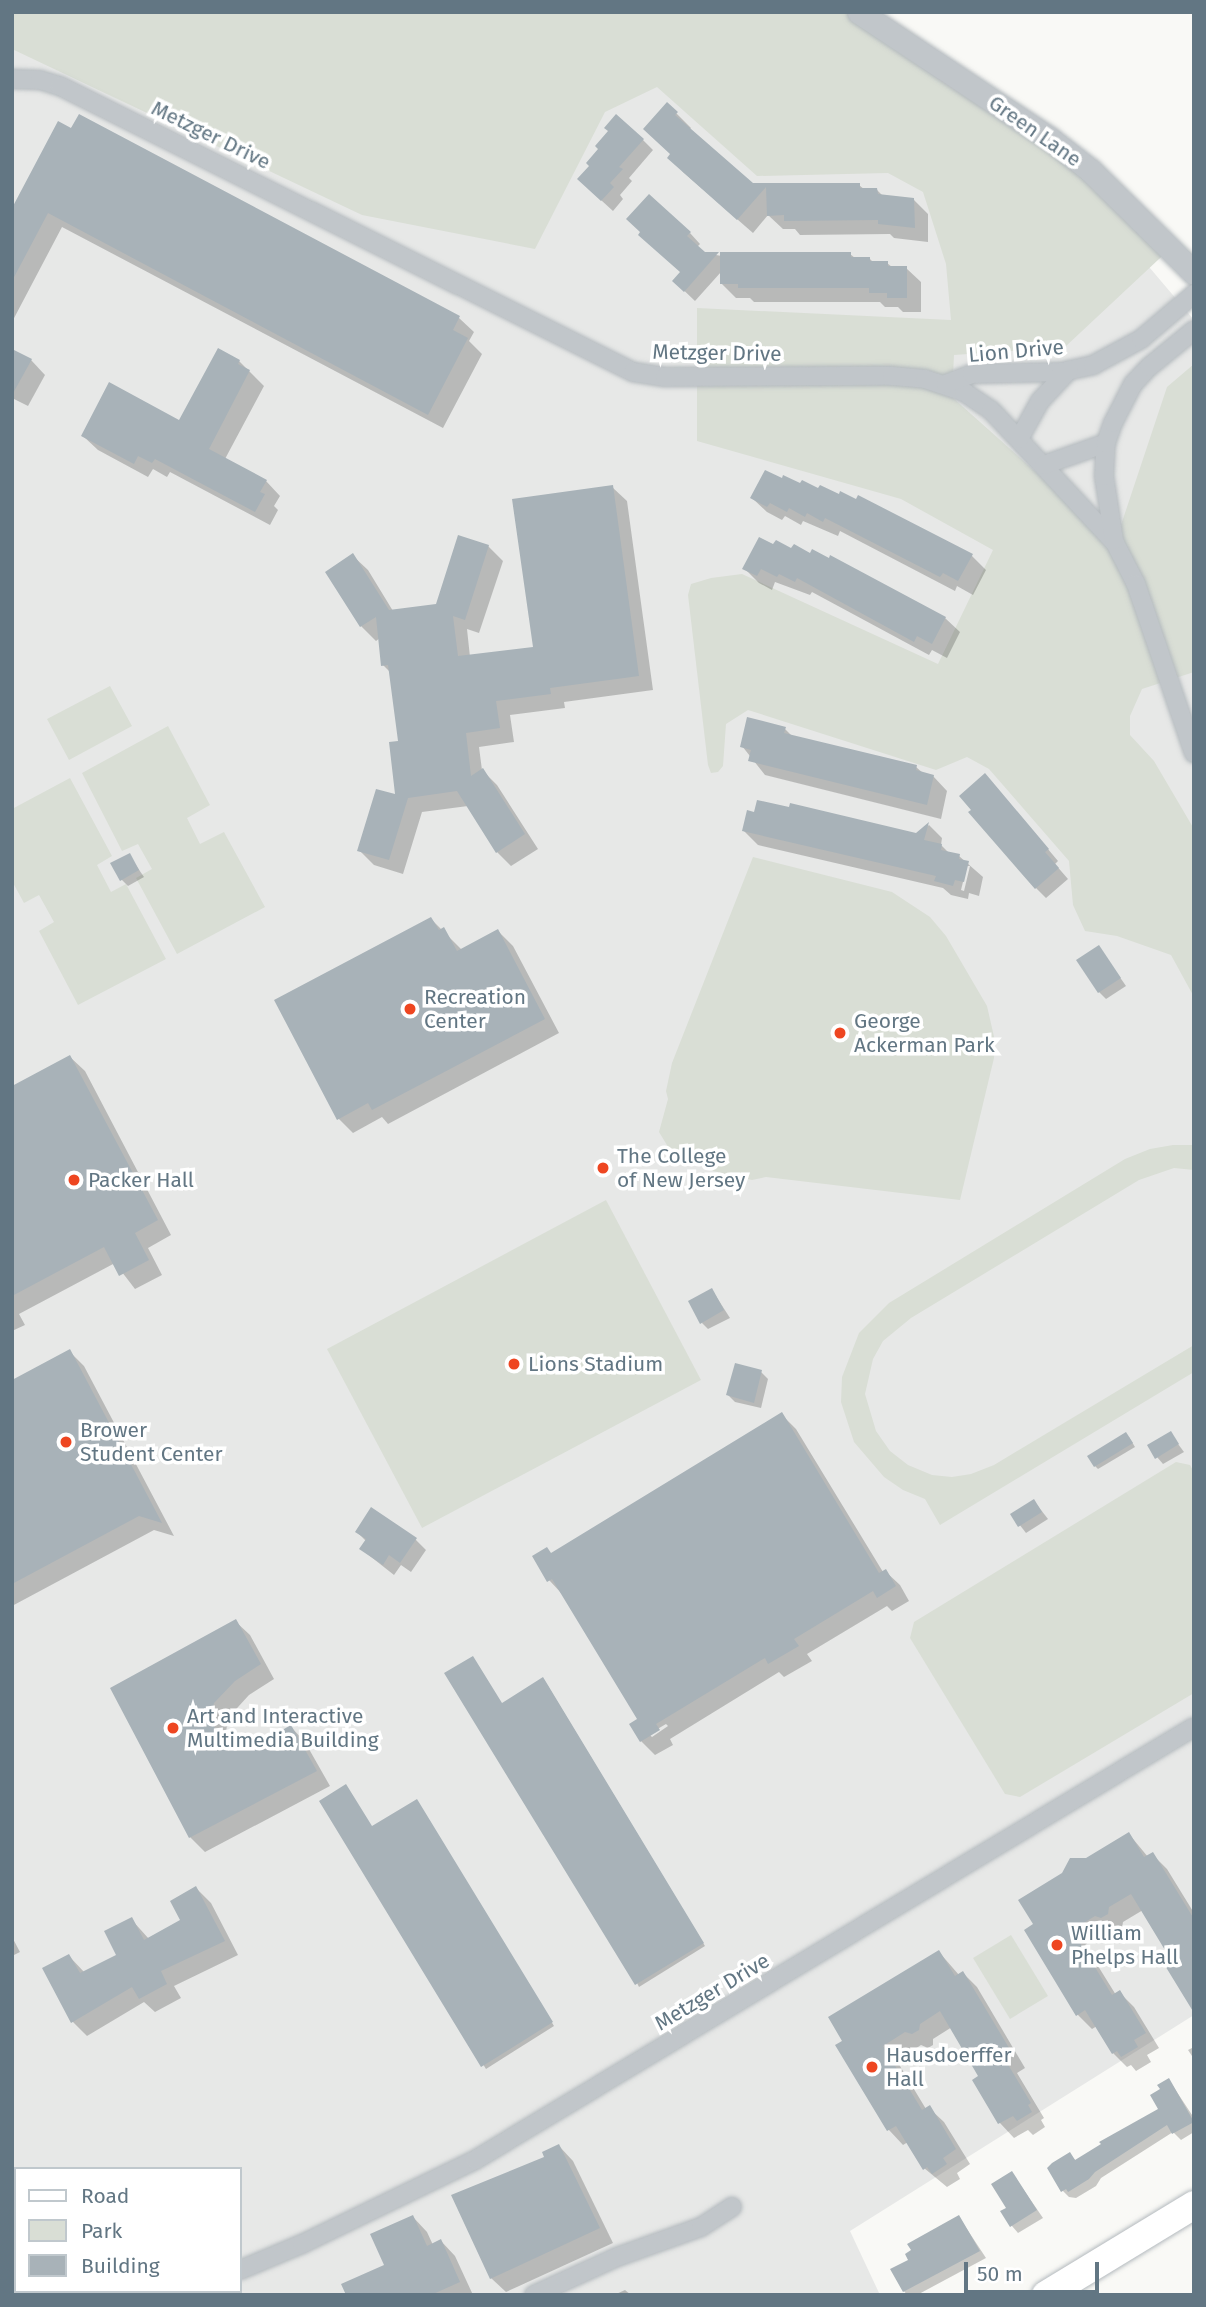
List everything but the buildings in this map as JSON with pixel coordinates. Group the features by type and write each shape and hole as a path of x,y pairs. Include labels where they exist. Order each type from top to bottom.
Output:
{"main road":[{"path":"1046,2295 1194,2205"}],"street":[{"name":"Green Lane","path":"859,12 1050,139 1090,170 1191,268"},
{"name":"Metzger Drive","path":"12,79 40,80 60,86 633,372 665,377 892,376 946,384 980,402 1044,465 1115,543 1136,584 1194,753"},
{"name":"Lion Drive","path":"946,384 972,374 1069,370 1118,354 1194,294"},
{"path":"1115,543 1104,476 1106,443 1122,402 1133,384 1149,367 1194,330"},
{"path":"1019,439 1040,401 1069,370"},
{"path":"1044,465 1106,443"},
{"name":"Metzger Drive","path":"242,2269 302,2244 475,2160 1194,1727"},
{"path":"534,2295 617,2257 701,2227 732,2207"}],"shaded area":[{"name":"The College of New Jersey","path":"694,12 1122,235 1194,320 1194,2015 850,2231 880,2295 12,2295 12,18"}],"green space":[{"path":"12,12 858,12 1174,245 1065,347 954,355 952,397 1115,543 1167,387 1194,364 1194,672 1142,689 1130,716 1130,735 1154,761 1194,829 1194,997 1171,955 1117,936 1085,931 1073,905 1069,861 989,769 967,757 936,770 748,710 726,724 723,766 718,772 711,773 708,765 688,595 691,584 742,574 938,664 993,550 901,499 697,441 697,308 951,320 946,264 923,192 888,173 757,176 657,87 605,112 535,249 362,215 12,49"},
{"path":"110,686 132,726 69,760 47,719"},
{"path":"168,726 210,805 187,818 200,844 224,832 265,907 177,954 136,878 152,869 138,844 122,851 82,773"},
{"path":"70,778 112,856 97,865 111,892 126,884 166,959 78,1005 39,931 54,922 39,895 24,903 12,881 12,809"},
{"name":"George Ackerman Park","path":"753,857 892,892 930,917 946,936 987,1006 995,1041 994,1058 960,1200 766,1177 752,1180 713,1171 704,1163 673,1155 659,1132 668,1099 666,1091 672,1063"},
{"path":"1194,1145 1194,1170 1174,1168 1139,1180 911,1318 883,1341 873,1359 865,1394 876,1431 890,1451 908,1465 932,1475 952,1477 971,1474 994,1465 1194,1345 1194,1372 940,1525 925,1499 903,1490 884,1477 854,1442 841,1402 842,1377 859,1333 889,1303 1125,1159 1150,1149"},
{"name":"Lions Stadium","path":"606,1200 701,1380 422,1528 327,1349"},
{"path":"1176,1462 1190,1465 1194,1472 1194,1693 1020,1797 1005,1794 910,1638 914,1622"},
{"path":"1011,1935 1048,1996 1010,2019 973,1958"}],"place":[{"name":"Recreation Center","path":"410,1009"},
{"name":"George Ackerman Park","path":"840,1033"},
{"name":"The College of New Jersey","path":"603,1168"},
{"name":"Packer Hall","path":"74,1180"},
{"name":"Lions Stadium","path":"514,1364"},
{"name":"Brower Student Center","path":"66,1442"},
{"name":"Art and Interactive Multimedia Building","path":"173,1728"},
{"name":"William Phelps Hall","path":"1057,1945"},
{"name":"Hausdoerffer Hall","path":"872,2067"}]}
